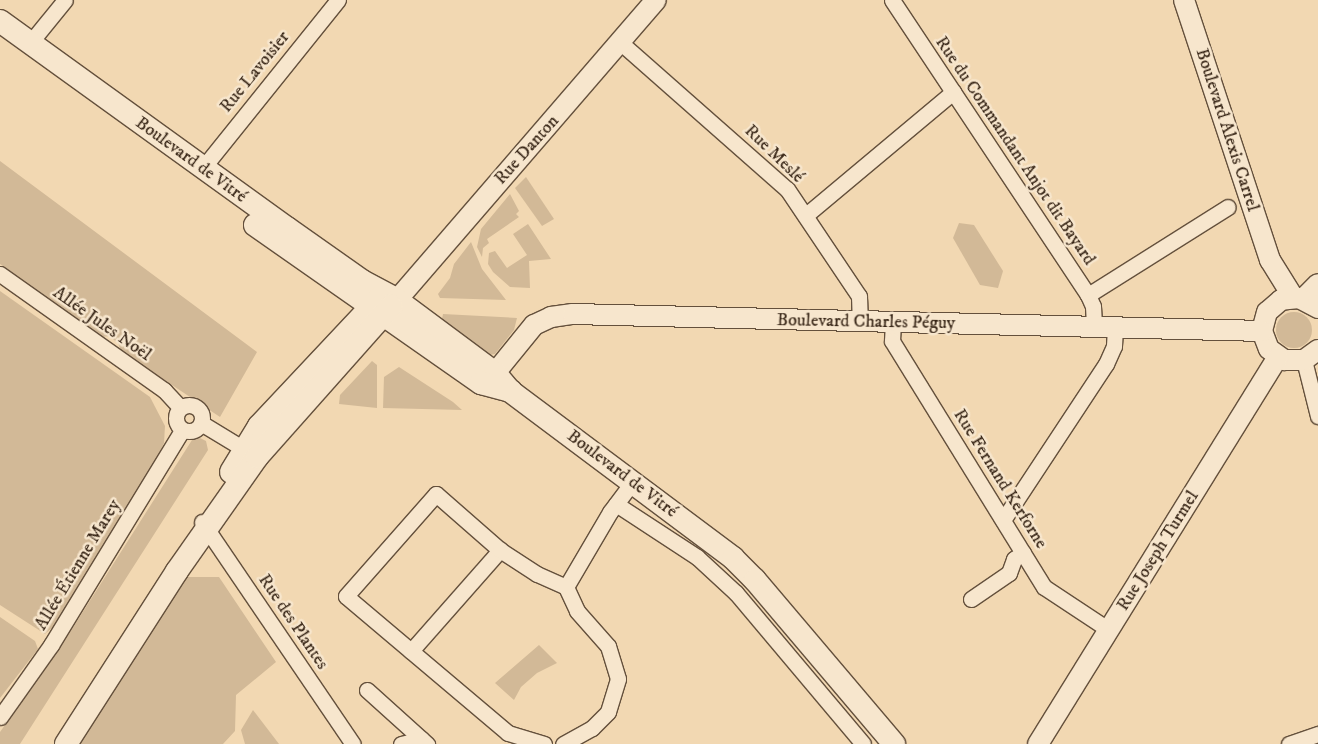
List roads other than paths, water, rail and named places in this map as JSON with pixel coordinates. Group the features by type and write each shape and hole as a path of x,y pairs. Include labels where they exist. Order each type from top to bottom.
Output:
{"main road":[{"name":"Boulevard de Vitré","path":"0,21 202,169 355,276 398,322 481,383 510,391"},
{"name":"Boulevard de Vitré","path":"0,34 207,190 383,304 495,373 510,391 633,481 732,558 760,585 894,744"},
{"path":"66,744 177,571 184,550 205,525 251,454 320,385 383,304"},
{"path":"251,454 259,426 383,304"}],"street":[{"path":"30,43 65,0"},
{"name":"Rue Lavoisier","path":"202,169 338,0"},
{"name":"Rue Danton","path":"383,304 656,0"},
{"name":"Rue du Commandant Anjot dit Bayard","path":"892,0 1088,295 1093,306 1094,328"},
{"name":"Boulevard Alexis Carrel","path":"1184,0 1270,260 1272,306"},
{"name":"Rue Meslé","path":"620,42 777,178 806,215 859,296 860,322"},
{"path":"806,215 954,92"},
{"path":"1088,295 1228,207"},
{"name":"Boulevard Alexis Carrel","path":"1270,260 1304,302"},
{"name":"Allée Jules Noël","path":"0,274 164,390 180,408"},
{"path":"1318,284 1304,302 1272,306 1264,318 1262,331 1269,349 1278,357 1290,361 1311,355 1318,416"},
{"name":"Boulevard Charles Péguy","path":"495,373 534,325 562,315 1262,331"},
{"name":"Rue Fernand Kerforne","path":"892,322 892,341 1044,587 1108,630"},
{"path":"1003,520 1106,364 1114,346 1115,328"},
{"name":"Rue Joseph Turmel","path":"1038,744 1278,357"},
{"path":"188,404 197,407 202,414 201,423 191,431 182,430 175,420 180,408 188,404"},
{"path":"201,423 251,454"},
{"name":"Allée Étienne Marey","path":"0,717 51,645 182,430"},
{"path":"566,587 616,504 633,481"},
{"path":"544,744 508,733 346,596 436,494 500,550 537,574 566,587 577,611 608,646 618,679 608,712 592,728 563,744"},
{"path":"616,504 697,557 736,593 863,744"},
{"name":"Rue des Plantes","path":"205,525 353,744"},
{"path":"411,651 500,550"},
{"path":"971,599 1009,573 1014,559 1023,553"},
{"path":"367,690 424,742"},
{"path":"1289,744 1318,734"},
{"path":"401,744 424,742"}]}
